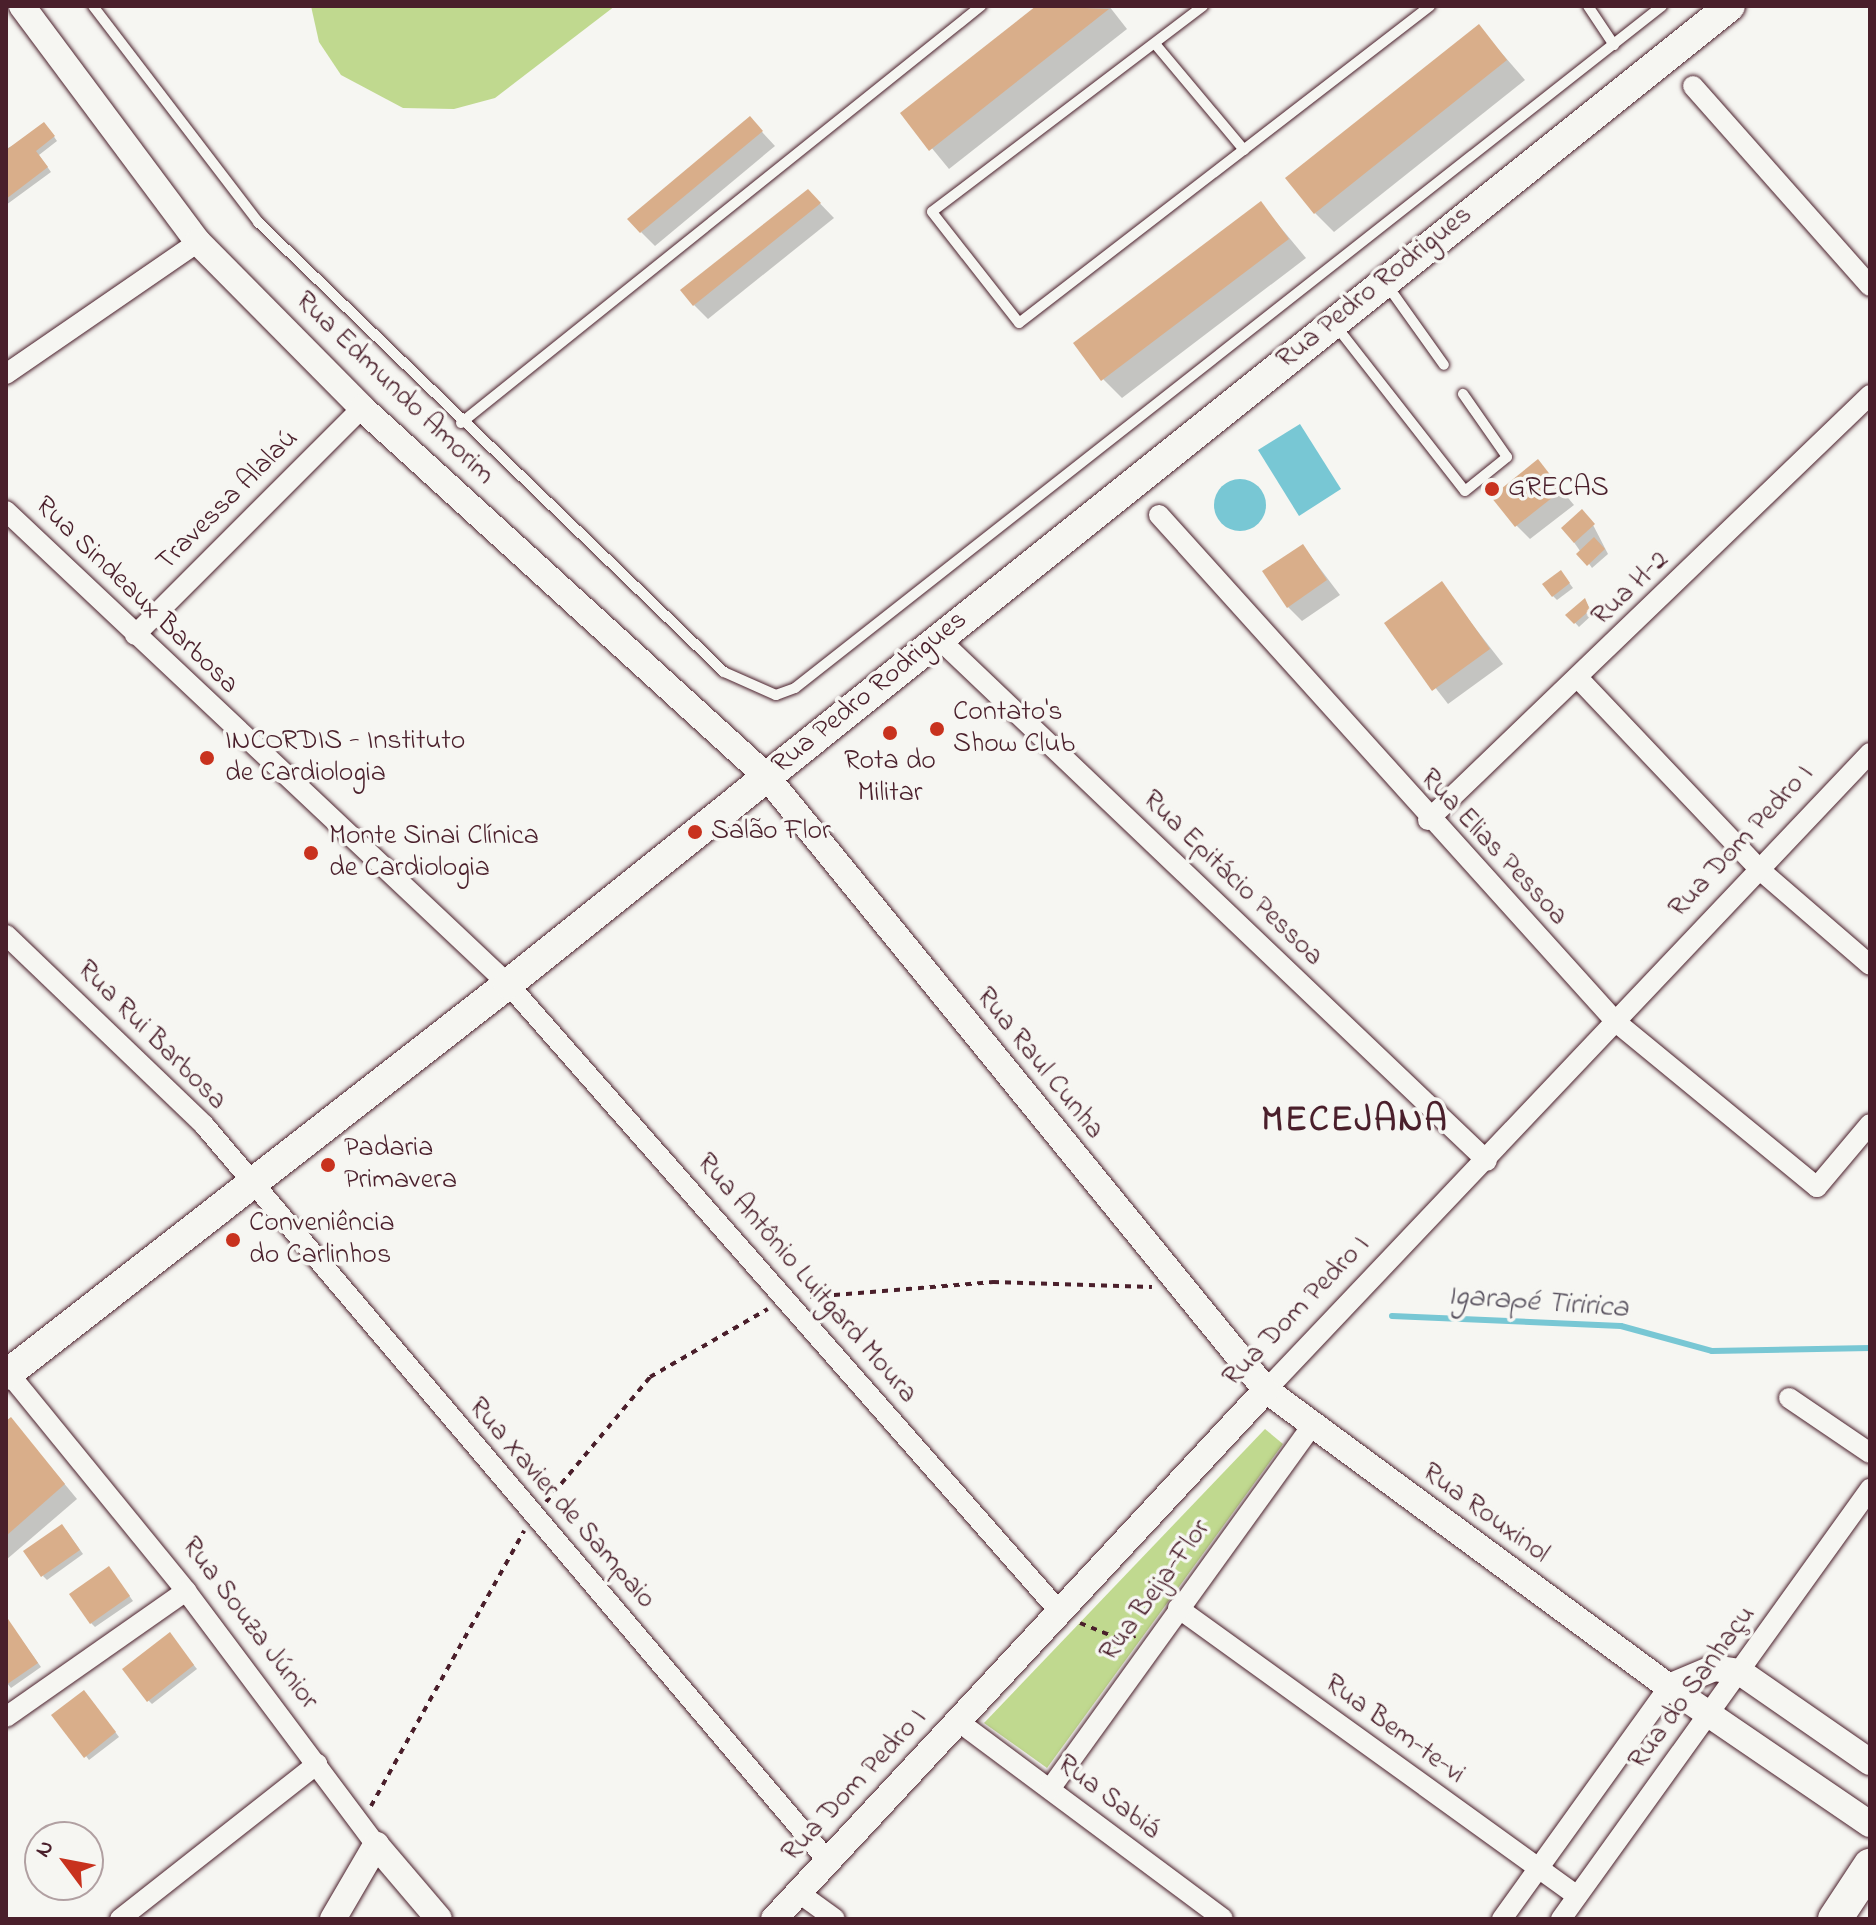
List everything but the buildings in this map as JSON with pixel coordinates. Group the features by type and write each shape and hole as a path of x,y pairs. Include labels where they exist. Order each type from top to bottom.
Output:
{"main road":[{"name":"Rua Pedro Rodrigues","path":"7,1373 508,984 1730,6"},
{"path":"1835,1919 1870,1866"}],"street":[{"name":"Rua Edmundo Amorim","path":"22,6 198,242 362,408 766,776"},
{"path":"1693,86 1870,286"},
{"path":"6,374 198,242"},
{"name":"Rua H-2","path":"1428,820 1579,679 1870,395"},
{"name":"Travessa Alalaú","path":"135,635 362,408"},
{"name":"Rua Sindeaux Barbosa","path":"6,511 508,984"},
{"name":"Rua Elias Pessoa","path":"1159,515 1428,820 1616,1022 1817,1187 1870,1124"},
{"name":"Rua Epitácio Pessoa","path":"938,638 1487,1161"},
{"path":"1579,679 1760,870 1870,965"},
{"name":"Rua Dom Pedro I","path":"774,1919 1266,1390 1487,1161 1870,753"},
{"name":"Rua Raul Cunha","path":"766,776 1180,1289 1266,1390"},
{"name":"Rua Rui Barbosa","path":"6,935 168,1088 250,1184"},
{"name":"Rua Antônio Luitgard Moura","path":"508,984 1060,1612"},
{"name":"Rua Xavier de Sampaio","path":"250,1184 828,1861"},
{"name":"Rua Souza Júnior","path":"7,1373 186,1591 317,1764 367,1836 439,1919"},
{"name":"Rua Rouxinol","path":"1266,1390 1310,1428 1669,1687 1870,1824"},
{"path":"1789,1398 1870,1453"},
{"name":"Rua Beija-Flor","path":"1050,1789 1310,1428"},
{"name":"Rua do Sanhaçu","path":"1561,1919 1870,1489"},
{"path":"6,1717 186,1591"},
{"name":"Rua Bem-te-vi","path":"1178,1608 1577,1896"},
{"path":"1669,1687 1714,1668 1740,1672 1870,1762"},
{"name":"Rua do Sanhaçu","path":"1502,1919 1669,1687"},
{"name":"Rua Sabiá","path":"959,1722 1223,1919"},
{"path":"120,1919 317,1764"},
{"path":"333,1919 367,1836"},
{"path":"799,1893 835,1919"}],"lane":[{"path":"93,6 258,222 461,423 724,672 776,695 795,688 1662,6"},
{"path":"461,423 981,6"},
{"path":"1203,6 1156,45 932,212 1019,323 1430,6"},
{"path":"1588,6 1614,45"},
{"path":"1156,45 1244,150"},
{"path":"1384,280 1444,365"},
{"path":"1332,322 1465,491 1507,457 1463,394"}],"path":[{"path":"367,1836 533,1516 650,1377 787,1298 993,1282 1180,1289"},
{"path":"1060,1612 1122,1640 1163,1629"}],"green space":[{"path":"311,6 615,6 495,98 454,109 403,108 341,75 319,42"},
{"path":"1265,1429 1283,1444 1047,1768 984,1723"}],"water":[{"path":"1300,424 1341,489 1299,516 1258,450"},
{"path":"1240,479 1258,487 1266,505 1258,523 1240,531 1222,523 1214,505 1222,487"}],"waterway":[{"name":"Igarapé Tiririca","path":"1392,1316 1621,1326 1712,1351 1870,1348"}],"place":[{"name":"GRECAS","path":"1492,489"},
{"name":"Contato's Show Club","path":"937,729"},
{"name":"Rota do Militar","path":"890,733"},
{"name":"INCORDIS - Instituto de Cardiologia","path":"207,758"},
{"name":"Salão Flor","path":"695,832"},
{"name":"Monte Sinai Clínica de Cardiologia","path":"311,853"},
{"name":"Padaria Primavera","path":"328,1165"},
{"name":"Conveniência do Carlinhos","path":"233,1240"}],"district":[{"name":"MECEJANA","path":"1355,1122"}]}
